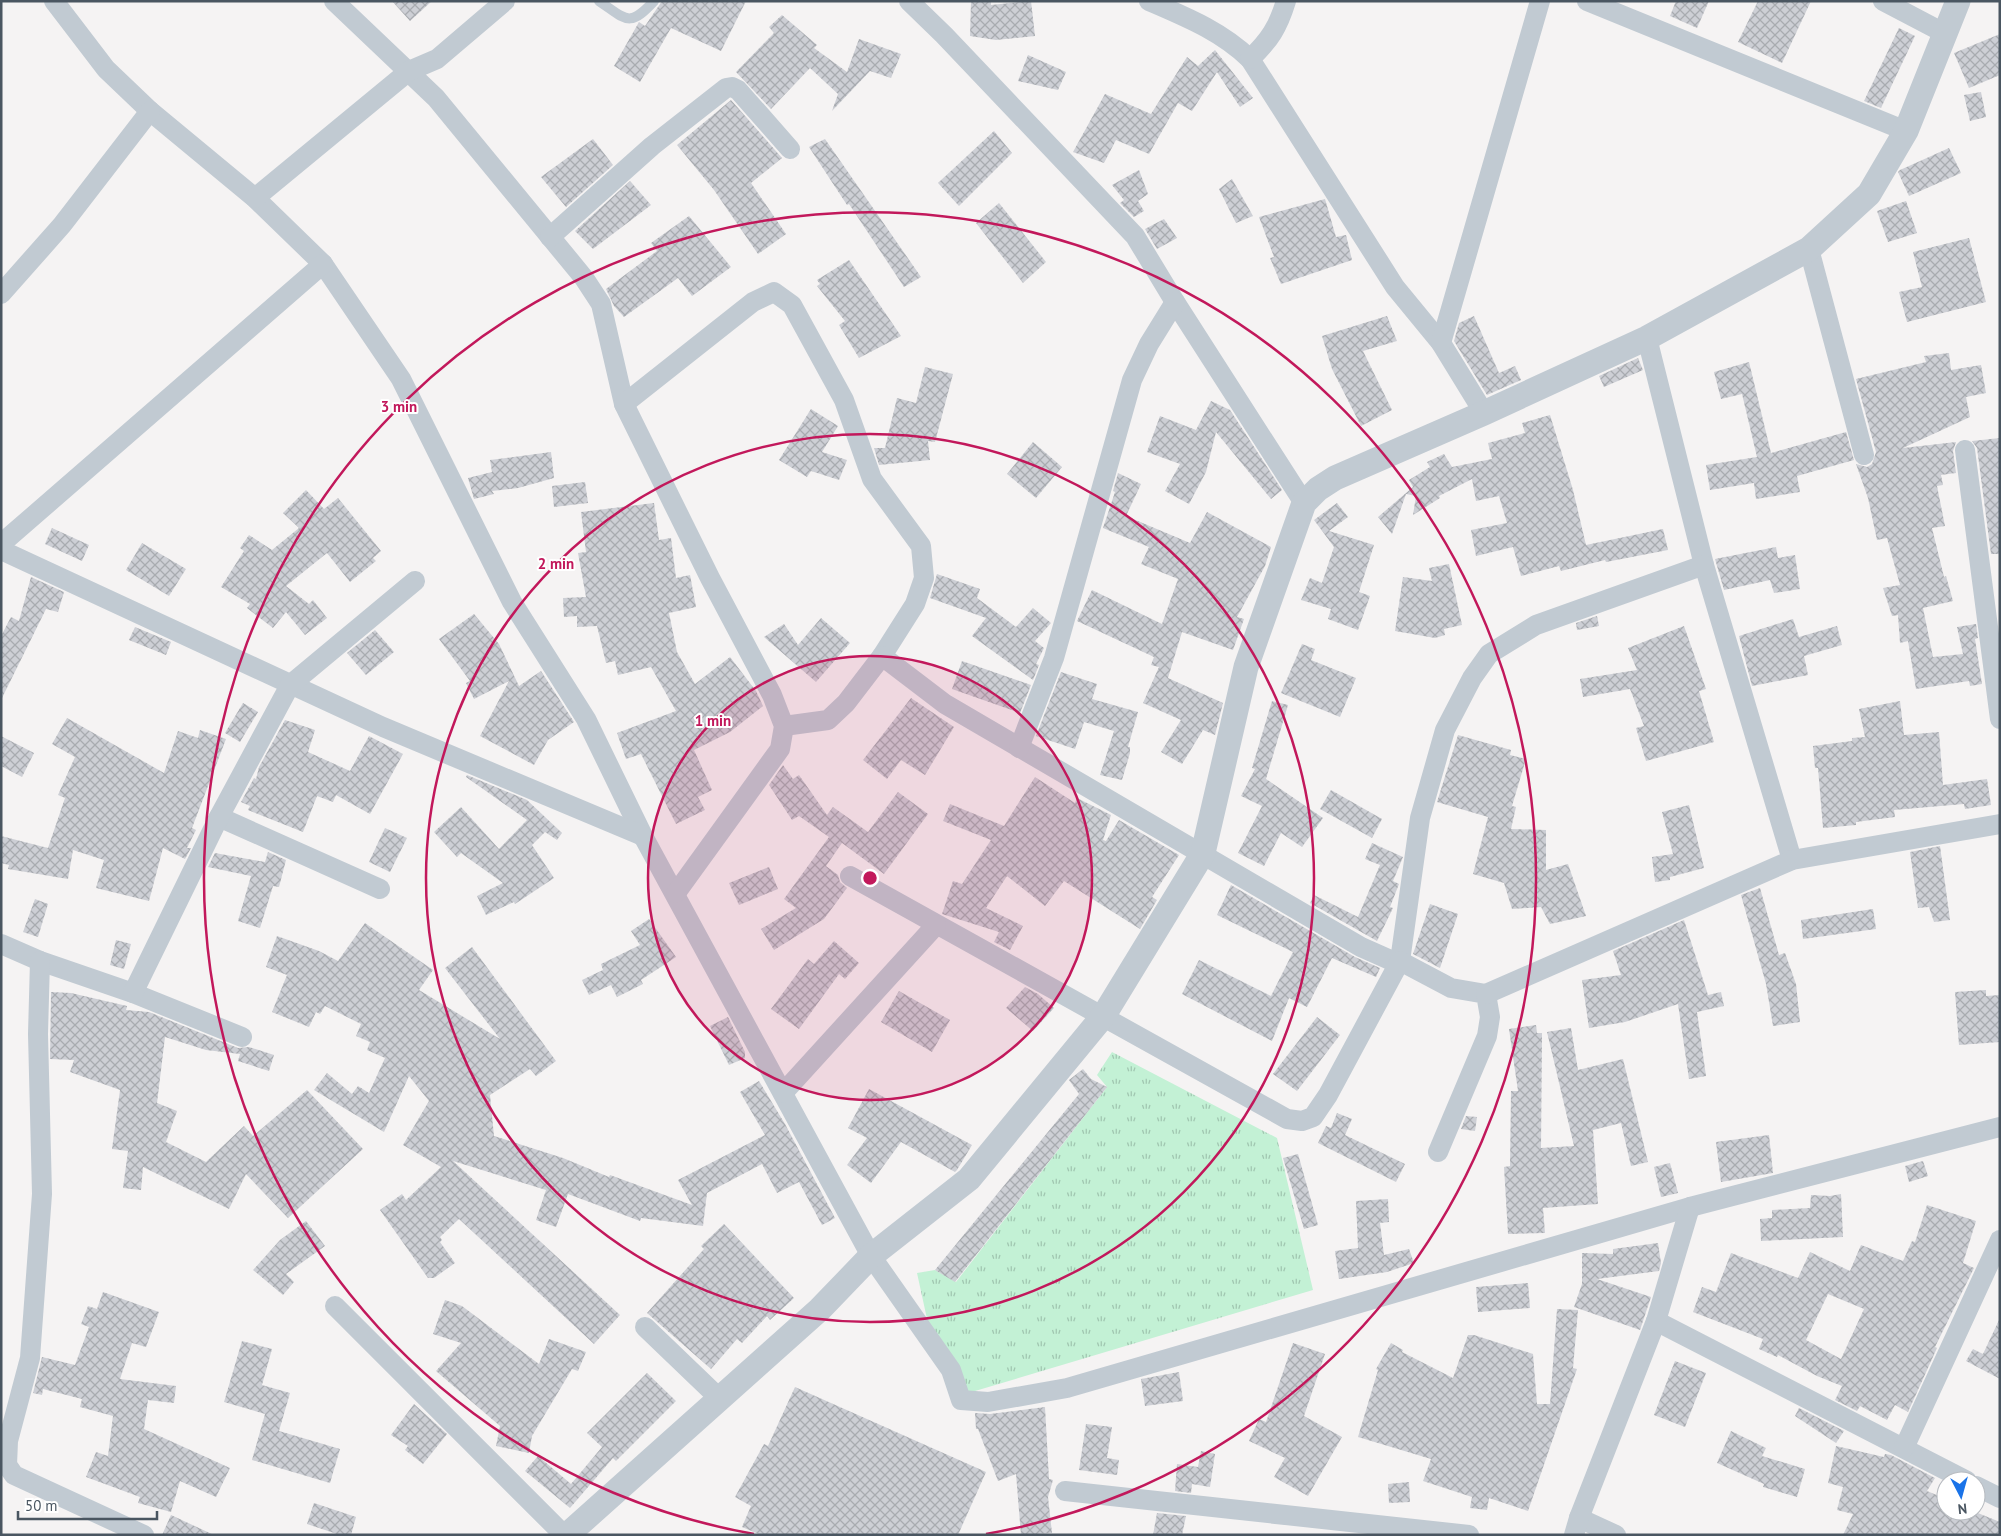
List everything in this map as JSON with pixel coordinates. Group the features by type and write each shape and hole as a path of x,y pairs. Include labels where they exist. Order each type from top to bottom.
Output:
{"street":[{"path":"54,1 106,69 150,111 255,198 323,264 401,379 512,602 586,719 643,836 676,893 871,1256 951,1370 961,1400 988,1402 1067,1388 1690,1207 2000,1127"},
{"path":"334,1 436,98 584,278 601,304 624,404 710,578 772,695 784,726 780,749 676,893"},
{"path":"255,198 409,71 437,59 505,1"},
{"path":"909,1 944,35 1135,236 1175,302 1304,503"},
{"path":"1149,1 1196,21 1231,41 1250,58 1394,286 1441,343 1484,413"},
{"path":"1250,58 1268,42 1281,20 1286,1"},
{"path":"1441,343 1540,1"},
{"path":"1587,1 1906,131"},
{"path":"1883,1 1946,34"},
{"path":"335,1306 566,1535 820,1309 871,1256 969,1179 1104,1015 1203,853 1246,667 1304,503 1318,489 1335,478 1484,413 1647,338 1808,249 1869,194 1906,131 1958,1"},
{"path":"550,237 652,146 726,88 732,87 738,90 790,149"},
{"path":"1,294 62,225 150,111"},
{"path":"1808,249 1864,455"},
{"path":"1,544 323,264"},
{"path":"624,404 753,302 774,292 792,305 844,400 872,479 921,546 924,578 916,604 882,656 846,703 828,720 784,726"},
{"path":"1019,748 1054,658 1132,380 1148,344 1175,302"},
{"path":"1647,338 1704,565 1792,860"},
{"path":"1965,450 2000,719"},
{"path":"1,550 383,727 643,836"},
{"path":"850,876 1104,1015 1275,1113 1287,1119 1302,1121 1313,1117 1328,1096 1400,961 1420,818 1445,730 1472,678 1489,654 1536,625 1704,565"},
{"path":"133,993 219,817 290,685 415,580"},
{"path":"882,656 945,704 1361,947 1388,959 1400,961 1451,988 1486,994 1792,860 2000,824"},
{"path":"219,817 380,889"},
{"path":"783,1092 936,924"},
{"path":"1,944 40,961 133,993 242,1037"},
{"path":"40,961 38,1034 42,1194 30,1358 8,1442 7,1464 14,1474 144,1535"},
{"path":"1438,1152 1487,1036 1490,1017 1486,994"},
{"path":"1616,1535 1576,1526 1656,1321 1690,1207"},
{"path":"1904,1448 2000,1240"},
{"path":"1656,1321 1948,1471"},
{"path":"645,1327 719,1398"},
{"path":"1065,1491 1469,1535"},
{"path":"1986,1491 2000,1498"}],"lane":[{"path":"599,1 622,17 629,19 640,16 654,1"}],"green space":[{"path":"1112,1052 1277,1138 1313,1290 965,1394 929,1328 917,1273 935,1270 956,1282 1107,1087 1097,1075"}],"building":[{"path":"392,1 432,1 410,21"},
{"path":"662,1 746,1 721,51 671,28 640,82 614,66 639,22 645,26"},
{"path":"971,1 991,1 991,5 1031,1 1035,36 996,40 970,36"},
{"path":"1676,1 1709,1 1697,28 1670,16"},
{"path":"1758,1 1811,1 1782,63 1738,42"},
{"path":"782,15 817,45 814,48 847,72 859,39 901,54 891,78 870,71 832,111 838,94 810,68 771,109 736,72 774,33 769,27"},
{"path":"1899,28 1915,36 1881,108 1864,101"},
{"path":"2000,34 2000,75 1969,88 1954,53"},
{"path":"1215,50 1253,98 1240,107 1217,72 1192,111 1178,103 1149,154 1116,140 1104,163 1073,152 1105,94 1151,114 1187,57 1198,66"},
{"path":"1028,55 1066,72 1058,90 1018,81"},
{"path":"1981,92 1986,117 1970,121 1964,95"},
{"path":"731,100 782,158 751,183 786,234 758,254 714,190 677,145"},
{"path":"994,131 1012,153 959,206 938,183"},
{"path":"593,139 613,165 566,207 541,177"},
{"path":"825,139 921,277 904,287 809,147"},
{"path":"1949,148 1961,173 1909,196 1898,172"},
{"path":"1139,170 1148,194 1138,201 1144,211 1134,217 1120,203 1124,200 1112,185"},
{"path":"1232,179 1253,216 1236,223 1219,189"},
{"path":"630,181 651,205 593,249 575,231"},
{"path":"1325,199 1336,237 1346,235 1352,260 1281,284 1270,258 1274,257 1259,217"},
{"path":"1906,201 1917,233 1888,242 1877,211"},
{"path":"999,203 1046,262 1023,283 976,223"},
{"path":"689,216 731,267 692,296 678,278 624,317 614,306 606,289 657,251 651,243"},
{"path":"1164,219 1177,238 1157,249 1145,229"},
{"path":"1969,238 1986,302 1907,322 1899,292 1922,287 1913,252"},
{"path":"849,260 901,336 859,358 839,325 845,321 817,286 820,284 817,280"},
{"path":"1387,316 1397,341 1363,351 1392,410 1361,426 1332,369 1322,336"},
{"path":"1474,316 1499,373 1515,366 1521,380 1487,395 1454,341 1459,323"},
{"path":"1949,353 1951,370 1981,365 1986,393 1966,397 1970,417 1903,448 1956,442 1953,451 1956,473 1941,475 1943,485 1937,486 1945,526 1932,528 1944,577 1946,576 1953,601 1923,608 1933,657 1963,654 1957,627 1976,624 1978,638 1975,639 1982,684 1970,686 1969,681 1916,689 1908,641 1900,643 1898,615 1892,616 1883,588 1900,585 1887,538 1877,540 1868,498 1856,464 1867,467 1872,464 1876,452 1856,379 1926,362 1924,356"},
{"path":"1638,358 1643,370 1604,387 1599,376"},
{"path":"1749,362 1771,453 1846,432 1854,460 1797,476 1800,492 1756,499 1754,483 1710,490 1706,465 1757,457 1742,394 1721,399 1714,372"},
{"path":"925,367 953,374 935,442 928,441 930,460 879,465 874,448 885,448 897,398 916,403"},
{"path":"1211,401 1230,410 1282,490 1271,499 1216,432 1206,472 1189,504 1165,491 1180,464 1147,452 1160,416 1196,430"},
{"path":"811,409 838,426 822,452 847,460 839,480 811,471 807,477 779,460"},
{"path":"1550,415 1573,490 1586,545 1663,529 1668,550 1606,562 1605,560 1561,571 1559,566 1521,576 1513,547 1476,556 1471,530 1507,523 1499,496 1476,501 1472,479 1439,496 1440,498 1413,515 1416,496 1406,494 1392,534 1378,517 1413,487 1409,480 1430,467 1427,462 1444,454 1452,467 1492,459 1488,443 1525,433 1522,423"},
{"path":"2000,438 2000,554 1991,554 1977,448 1972,441"},
{"path":"1033,442 1062,467 1036,498 1007,474"},
{"path":"551,452 554,478 518,488 492,491 494,494 474,499 468,478 492,472 490,460"},
{"path":"1118,473 1141,484 1126,516 1190,543 1207,512 1271,547 1265,566 1237,617 1244,619 1233,650 1182,632 1168,678 1223,703 1215,735 1203,730 1182,764 1161,752 1181,720 1143,703 1159,667 1151,665 1154,657 1077,621 1092,590 1162,624 1178,579 1141,564 1149,547 1103,528 1115,492 1113,491"},
{"path":"585,482 588,503 554,507 552,486"},
{"path":"306,490 324,509 338,498 381,551 373,558 376,561 350,582 327,553 286,586 309,604 313,600 327,618 305,635 286,612 273,628 247,608 250,604 221,587 244,551 240,548 249,535 272,550 299,528 283,513"},
{"path":"654,503 659,540 671,538 676,578 690,575 696,607 669,613 677,652 695,684 730,657 756,691 763,706 730,732 694,750 712,790 698,797 705,810 676,824 641,754 626,759 617,733 676,711 651,667 618,675 615,661 606,663 597,626 577,627 577,616 564,617 563,598 586,597 578,553 586,552 581,512"},
{"path":"1337,503 1348,517 1329,531 1374,545 1359,592 1370,596 1358,630 1328,619 1331,609 1301,600 1310,578 1322,583 1334,547 1314,520"},
{"path":"52,528 89,545 82,561 45,544"},
{"path":"142,543 186,569 169,596 126,570"},
{"path":"1776,547 1778,558 1795,555 1800,589 1774,593 1770,580 1724,590 1715,559"},
{"path":"1449,564 1462,625 1444,629 1445,635 1435,638 1395,631 1403,577 1432,581 1429,568"},
{"path":"937,574 980,589 977,598 1016,627 1033,608 1051,623 1035,641 1044,648 1036,664 1039,665 1033,680 972,636 986,618 930,598"},
{"path":"31,577 64,592 58,612 46,609 1,700 1,636 11,617 19,621"},
{"path":"474,614 499,644 519,686 541,671 574,722 548,740 534,765 480,736 509,681 474,699 466,683 470,681 439,639"},
{"path":"1597,616 1599,626 1577,630 1576,623"},
{"path":"821,618 850,643 816,682 764,637 784,624 798,645"},
{"path":"1793,619 1799,637 1837,626 1842,645 1804,656 1808,675 1752,686 1739,636"},
{"path":"1684,626 1706,689 1699,691 1714,742 1646,761 1636,728 1644,726 1630,689 1583,697 1580,679 1637,670 1628,648"},
{"path":"135,627 171,642 166,655 129,640"},
{"path":"375,630 394,652 366,675 347,653"},
{"path":"1302,644 1315,649 1311,660 1356,678 1340,717 1281,693"},
{"path":"962,661 1031,685 1020,713 952,689"},
{"path":"1061,672 1097,684 1092,699 1138,712 1128,747 1130,747 1130,753 1122,780 1100,775 1114,731 1084,722 1075,749 1036,736"},
{"path":"911,698 954,727 925,775 901,760 887,779 863,760"},
{"path":"1272,701 1288,705 1266,779 1323,818 1302,847 1281,833 1264,866 1238,853 1262,806 1241,796 1255,769 1252,768"},
{"path":"1900,701 1904,735 1939,732 1943,785 1987,779 1991,805 1965,809 1964,804 1894,810 1895,817 1856,822 1856,825 1823,828 1818,768 1815,768 1813,746 1852,741 1852,738 1865,737 1859,709"},
{"path":"243,703 258,712 240,742 225,733"},
{"path":"67,718 164,773 178,731 198,738 200,730 226,739 192,828 196,830 187,848 191,848 185,859 163,848 149,901 96,888 104,860 73,850 68,879 8,869 9,865 1,863 1,836 48,848 65,798 58,795 75,757 52,744"},
{"path":"285,720 315,730 308,752 350,771 369,736 403,754 370,814 336,795 333,802 317,796 303,832 248,810 250,806 241,802 254,778 256,779 259,767"},
{"path":"1458,735 1511,750 1510,755 1526,759 1512,806 1516,807 1511,829 1546,830 1546,870 1568,864 1586,916 1550,924 1541,907 1512,909 1504,883 1473,874 1488,817 1437,802"},
{"path":"1,736 34,753 22,777 1,766"},
{"path":"783,765 793,779 799,775 827,815 833,807 868,832 898,792 928,814 884,874 842,843 826,866 838,875 840,882 847,888 824,919 774,950 761,929 796,908 784,899 829,837 799,816 792,820 769,785"},
{"path":"467,775 527,800 562,833 557,840 545,832 532,845 554,878 515,904 514,902 486,915 477,896 503,883 461,853 457,857 434,832 461,807 499,849 527,820 466,777"},
{"path":"1035,777 1075,803 1077,798 1111,815 1103,840 1106,841 1119,820 1179,855 1152,897 1157,900 1140,929 1064,881 1045,906 1007,876 986,908 1023,926 1010,950 994,942 999,932 942,914 953,881 962,884 991,840 943,821 950,804 1004,826"},
{"path":"1331,790 1382,819 1372,838 1320,809"},
{"path":"1689,805 1704,868 1670,877 1670,880 1655,882 1652,857 1673,854 1662,812"},
{"path":"385,828 407,838 390,872 369,862"},
{"path":"1372,843 1403,857 1393,881 1399,884 1390,907 1393,908 1377,941 1310,903 1314,895 1358,917 1380,865 1365,859"},
{"path":"1940,846 1950,920 1934,922 1929,907 1918,908 1910,852"},
{"path":"268,852 286,860 279,887 273,886 260,928 238,921 251,876 208,867 215,853 265,862"},
{"path":"769,867 778,889 739,905 729,883"},
{"path":"1231,885 1355,957 1380,968 1376,977 1332,958 1307,1007 1289,998 1272,1041 1182,994 1199,960 1271,996 1293,952 1217,915"},
{"path":"1760,888 1779,955 1785,953 1796,984 1800,1022 1773,1026 1766,984 1741,895"},
{"path":"35,899 48,904 38,937 23,932"},
{"path":"1430,904 1458,914 1440,968 1413,954"},
{"path":"1873,909 1876,929 1803,939 1801,920"},
{"path":"649,919 676,957 641,980 643,984 617,997 611,985 589,995 582,980 603,970 601,964 640,945 631,931"},
{"path":"1684,920 1708,995 1721,992 1724,1006 1697,1012 1706,1076 1689,1079 1678,1004 1625,1022 1589,1028 1582,980 1621,975 1613,951"},
{"path":"365,923 433,970 419,990 500,1039 445,968 472,947 556,1061 536,1076 530,1069 490,1095 494,1136 563,1158 609,1177 610,1175 692,1205 678,1180 765,1135 740,1092 759,1081 785,1124 835,1218 822,1225 799,1182 777,1193 762,1164 707,1193 703,1226 641,1218 640,1221 568,1194 556,1227 536,1220 546,1190 453,1161 620,1315 594,1344 459,1219 440,1237 442,1240 440,1242 455,1263 434,1278 428,1278 380,1210 402,1194 406,1200 441,1167 403,1145 429,1101 409,1076 384,1132 314,1090 327,1073 352,1094 358,1086 369,1093 385,1058 367,1050 370,1042 356,1036 361,1024 325,1006 320,1014 316,1012 309,1027 272,1012 287,975 266,967 277,936 319,951 338,961"},
{"path":"116,940 131,944 124,969 110,965"},
{"path":"834,941 859,963 845,979 839,974 799,1029 771,1009 808,959 814,964"},
{"path":"1025,987 1038,994 1054,1008 1033,1031 1006,1008"},
{"path":"1986,990 1986,996 2000,995 2000,1042 1959,1045 1955,992"},
{"path":"899,991 950,1020 932,1052 881,1022"},
{"path":"51,992 71,993 127,1006 126,1010 149,1012 238,1048 249,1047 274,1055 269,1071 238,1061 240,1054 206,1050 165,1037 157,1103 177,1111 166,1142 206,1162 244,1126 253,1136 307,1090 363,1149 288,1218 246,1174 229,1209 143,1167 141,1190 123,1188 128,1151 112,1149 120,1090 70,1072 74,1060 50,1059"},
{"path":"728,1017 745,1052 745,1058 729,1065 710,1026"},
{"path":"1317,1017 1340,1035 1297,1091 1273,1074"},
{"path":"1536,1025 1537,1033 1542,1033 1541,1148 1574,1146 1547,1032 1571,1028 1578,1070 1623,1059 1648,1162 1631,1166 1621,1123 1593,1130 1598,1204 1543,1208 1545,1233 1508,1234 1504,1167 1510,1166 1511,1091 1518,1091 1509,1029"},
{"path":"1083,1069 1091,1079 1107,1087 955,1282 935,1270 1079,1094 1069,1080"},
{"path":"869,1089 972,1145 957,1170 955,1172 901,1142 871,1183 847,1165 867,1138 848,1128"},
{"path":"1337,1113 1352,1119 1345,1135 1405,1164 1396,1182 1318,1143 1326,1126 1331,1128"},
{"path":"1466,1116 1477,1117 1475,1131 1461,1129"},
{"path":"1769,1135 1773,1173 1721,1182 1716,1142"},
{"path":"1298,1154 1318,1225 1304,1229 1283,1158"},
{"path":"1923,1161 1928,1176 1909,1182 1905,1166"},
{"path":"1670,1163 1678,1193 1661,1197 1654,1167"},
{"path":"1841,1194 1843,1237 1761,1241 1760,1219 1772,1218 1772,1210 1810,1208 1811,1195 1830,1196"},
{"path":"1388,1199 1389,1222 1380,1223 1384,1255 1409,1249 1414,1263 1387,1272 1339,1279 1335,1251 1358,1248 1356,1201"},
{"path":"1927,1205 1976,1221 1963,1263 1974,1268 1935,1347 1937,1348 1908,1412 1895,1405 1887,1420 1860,1406 1857,1411 1835,1400 1842,1386 1817,1376 1778,1355 1777,1357 1759,1349 1763,1339 1693,1312 1702,1287 1716,1292 1731,1253 1798,1278 1810,1252 1850,1271 1861,1245 1903,1261 1912,1241 1915,1242","holes":["1828,1294 1864,1309 1841,1359 1806,1340"]},
{"path":"306,1221 325,1246 286,1274 294,1282 283,1295 253,1270 280,1240"},
{"path":"724,1224 794,1298 770,1320 767,1316 742,1343 737,1339 711,1369 647,1313 704,1249 701,1246"},
{"path":"1658,1243 1661,1263 1659,1271 1597,1279 1651,1297 1640,1330 1574,1307 1582,1284 1582,1253 1613,1254 1613,1249"},
{"path":"1528,1283 1530,1308 1478,1312 1476,1287"},
{"path":"103,1292 159,1312 146,1347 132,1343 120,1379 176,1386 174,1403 148,1400 144,1429 230,1468 216,1497 180,1481 171,1512 138,1503 140,1497 86,1477 96,1452 108,1456 113,1416 80,1407 82,1399 43,1389 42,1395 33,1393 42,1357 75,1365 89,1327 81,1324 88,1306 97,1309"},
{"path":"445,1300 462,1306 539,1364 549,1339 586,1352 578,1371 572,1369 532,1436 529,1453 496,1446 500,1426 436,1371 461,1343 433,1334"},
{"path":"1557,1309 1578,1310 1573,1368 1577,1369 1528,1511 1489,1498 1487,1510 1470,1508 1472,1497 1423,1481 1431,1459 1358,1437 1378,1370 1376,1369 1391,1343 1403,1350 1402,1352 1453,1378 1468,1335 1474,1335 1533,1354 1537,1404 1550,1404"},
{"path":"2000,1318 2000,1379 1966,1361 1973,1349 1983,1354"},
{"path":"242,1341 272,1349 262,1385 290,1393 279,1431 340,1449 330,1483 252,1460 265,1414 224,1402"},
{"path":"1293,1343 1325,1354 1304,1416 1342,1437 1308,1496 1274,1477 1285,1458 1249,1441 1259,1419 1266,1422"},
{"path":"1675,1361 1706,1373 1685,1427 1654,1415"},
{"path":"1179,1372 1183,1401 1145,1406 1141,1379"},
{"path":"647,1373 676,1401 616,1461 613,1458 570,1508 525,1471 538,1456 571,1484 602,1447 587,1433"},
{"path":"795,1387 986,1472 958,1535 761,1535 742,1527 751,1506 735,1497 764,1444 768,1446"},
{"path":"414,1404 447,1434 423,1464 405,1450 408,1446 391,1435"},
{"path":"1045,1407 1049,1479 1053,1480 1048,1497 1052,1533 1021,1535 1016,1474 998,1481 978,1429 976,1429 975,1413 990,1414"},
{"path":"1799,1408 1844,1431 1836,1443 1795,1416"},
{"path":"1086,1424 1112,1427 1107,1458 1119,1460 1117,1475 1079,1470"},
{"path":"1731,1431 1766,1448 1762,1456 1805,1469 1797,1497 1763,1487 1764,1484 1717,1463"},
{"path":"1836,1446 1884,1457 1885,1454 1891,1455 1935,1478 1927,1491 1936,1495 1936,1521 1986,1521 1986,1516 2000,1522 2000,1535 1843,1535 1853,1514 1837,1510 1843,1487 1828,1483"},
{"path":"1201,1451 1215,1454 1210,1487 1192,1484 1191,1493 1175,1491 1177,1464 1198,1467"},
{"path":"1409,1482 1410,1502 1389,1503 1388,1484"},
{"path":"314,1503 356,1517 351,1535 340,1535 307,1524"},
{"path":"1157,1513 1186,1516 1182,1535 1153,1535"},
{"path":"171,1515 214,1535 162,1535"}]}
